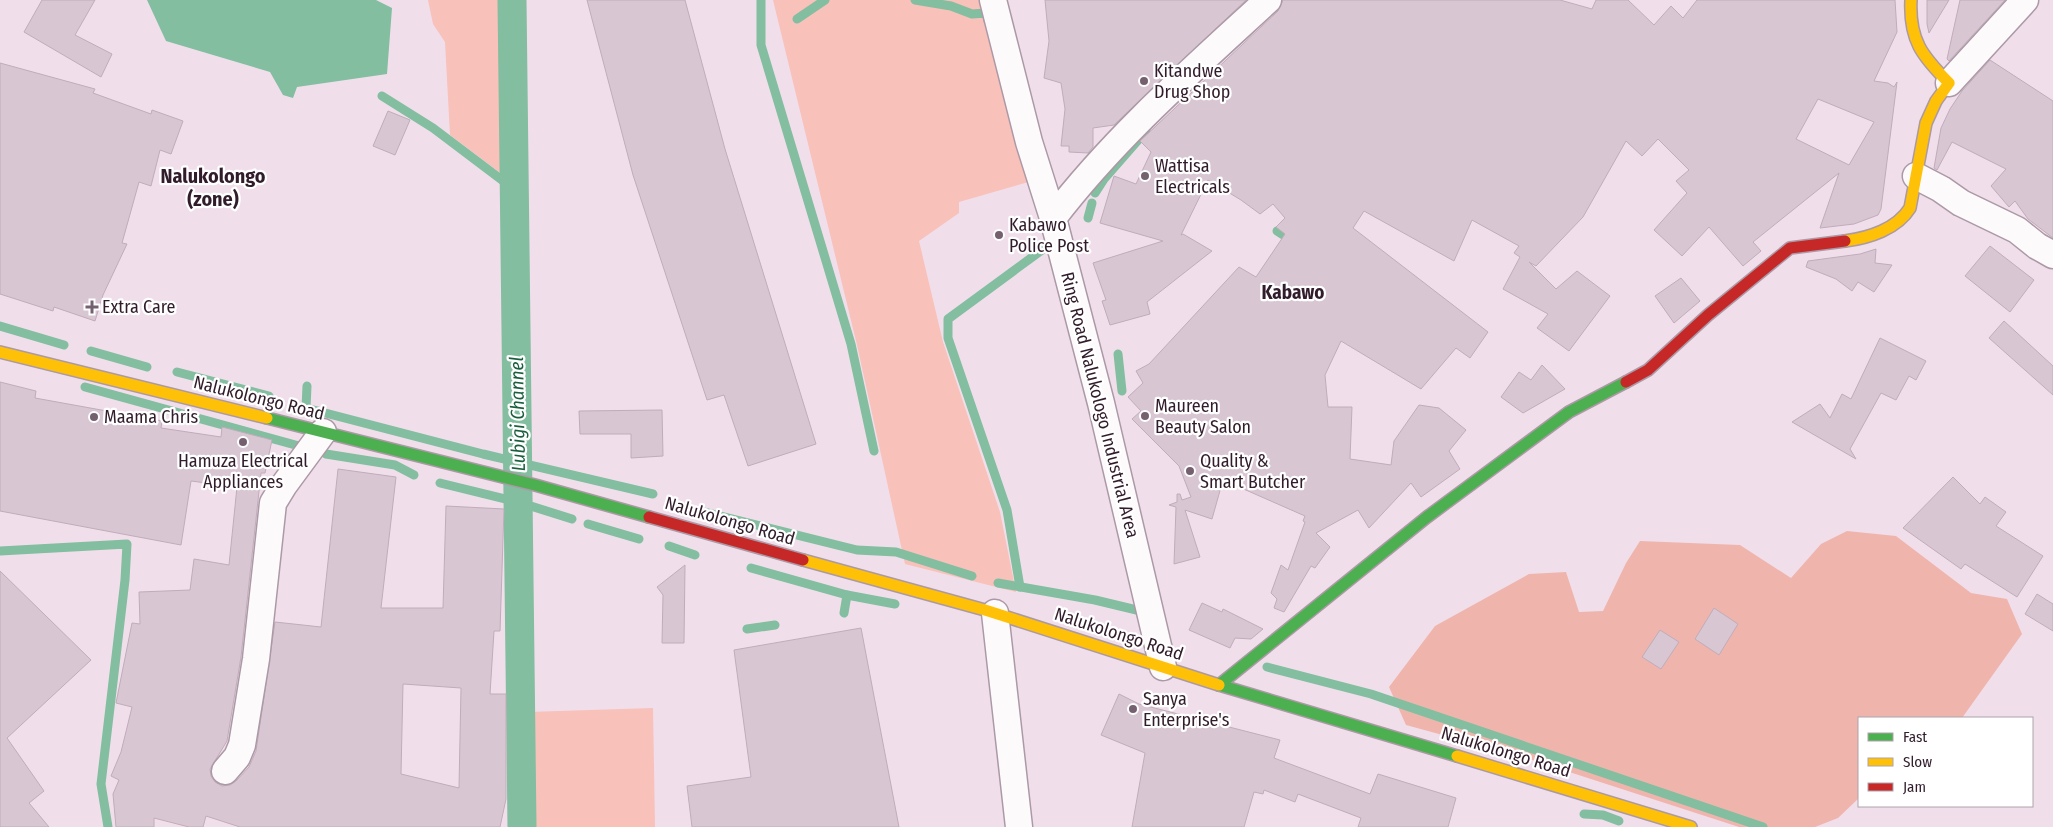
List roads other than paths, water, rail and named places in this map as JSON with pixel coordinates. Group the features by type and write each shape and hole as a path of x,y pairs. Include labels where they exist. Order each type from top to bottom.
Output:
{"street":[{"name":"Ring Road Nalukologo Industrial Area","path":"992,0 1028,142 1053,218 1101,404 1163,666"},
{"path":"1053,218 1100,160 1196,66 1268,0"},
{"path":"1911,0 1911,32 1919,51 1949,83"},
{"path":"1219,684 1427,517 1569,412 1648,370 1708,315 1790,248 1858,239 1892,226 1904,218 1910,208 1930,111 1949,83 2025,0"},
{"path":"1916,176 1983,214 2017,230 2037,246 2053,255"},
{"name":"Nalukolongo Road","path":"0,352 510,480 534,484 995,614 1219,684 1654,814 1691,827"},
{"path":"225,771 237,757 242,745 256,659 274,499 323,432"},
{"path":"995,614 1019,827"}],"waterway":[{"name":"Lubigi Channel","path":"512,0 522,827"},
{"path":"761,0 761,45 851,344 874,451"},
{"path":"797,19 825,0"},
{"path":"915,0 951,6 972,14 986,13 988,21"},
{"path":"382,96 433,128 515,190"},
{"path":"1095,193 1104,179 1146,131"},
{"path":"1088,218 1092,203"},
{"path":"1277,231 1291,240 1293,237"},
{"path":"1020,587 1007,510 948,338 948,319 1046,247"},
{"path":"0,326 64,345"},
{"path":"91,351 147,367"},
{"path":"1118,354 1122,391"},
{"path":"177,372 269,396"},
{"path":"307,386 306,408 483,454 653,494"},
{"path":"85,387 299,446"},
{"path":"326,454 395,465 414,475"},
{"path":"440,483 518,502 572,519"},
{"path":"700,511 857,550 896,552 972,576"},
{"path":"588,524 639,539"},
{"path":"0,551 127,544 125,580 101,784 108,827"},
{"path":"669,546 695,555"},
{"path":"751,568 847,595 844,613"},
{"path":"998,583 1095,600 1145,612"},
{"path":"847,595 895,604"},
{"path":"747,629 775,625"},
{"path":"1267,667 1371,694 1763,827"},
{"path":"1584,814 1603,815 1619,821"}],"place":[{"name":"Kitandwe Drug Shop","path":"1144,81"},
{"name":"Wattisa Electricals","path":"1145,176"},
{"name":"Kabawo Police Post","path":"999,235"},
{"name":"Extra Care","path":"92,307"},
{"name":"Maureen Beauty Salon","path":"1145,416"},
{"name":"Maama Chris","path":"94,417"},
{"name":"Hamuza Electrical Appliances","path":"243,442"},
{"name":"Quality & Smart Butcher","path":"1190,471"},
{"name":"Sanya Enterprise's","path":"1133,709"}],"district":[{"name":"Nalukolongo (zone)","path":"213,188"},
{"name":"Kabawo","path":"1293,292"}]}
